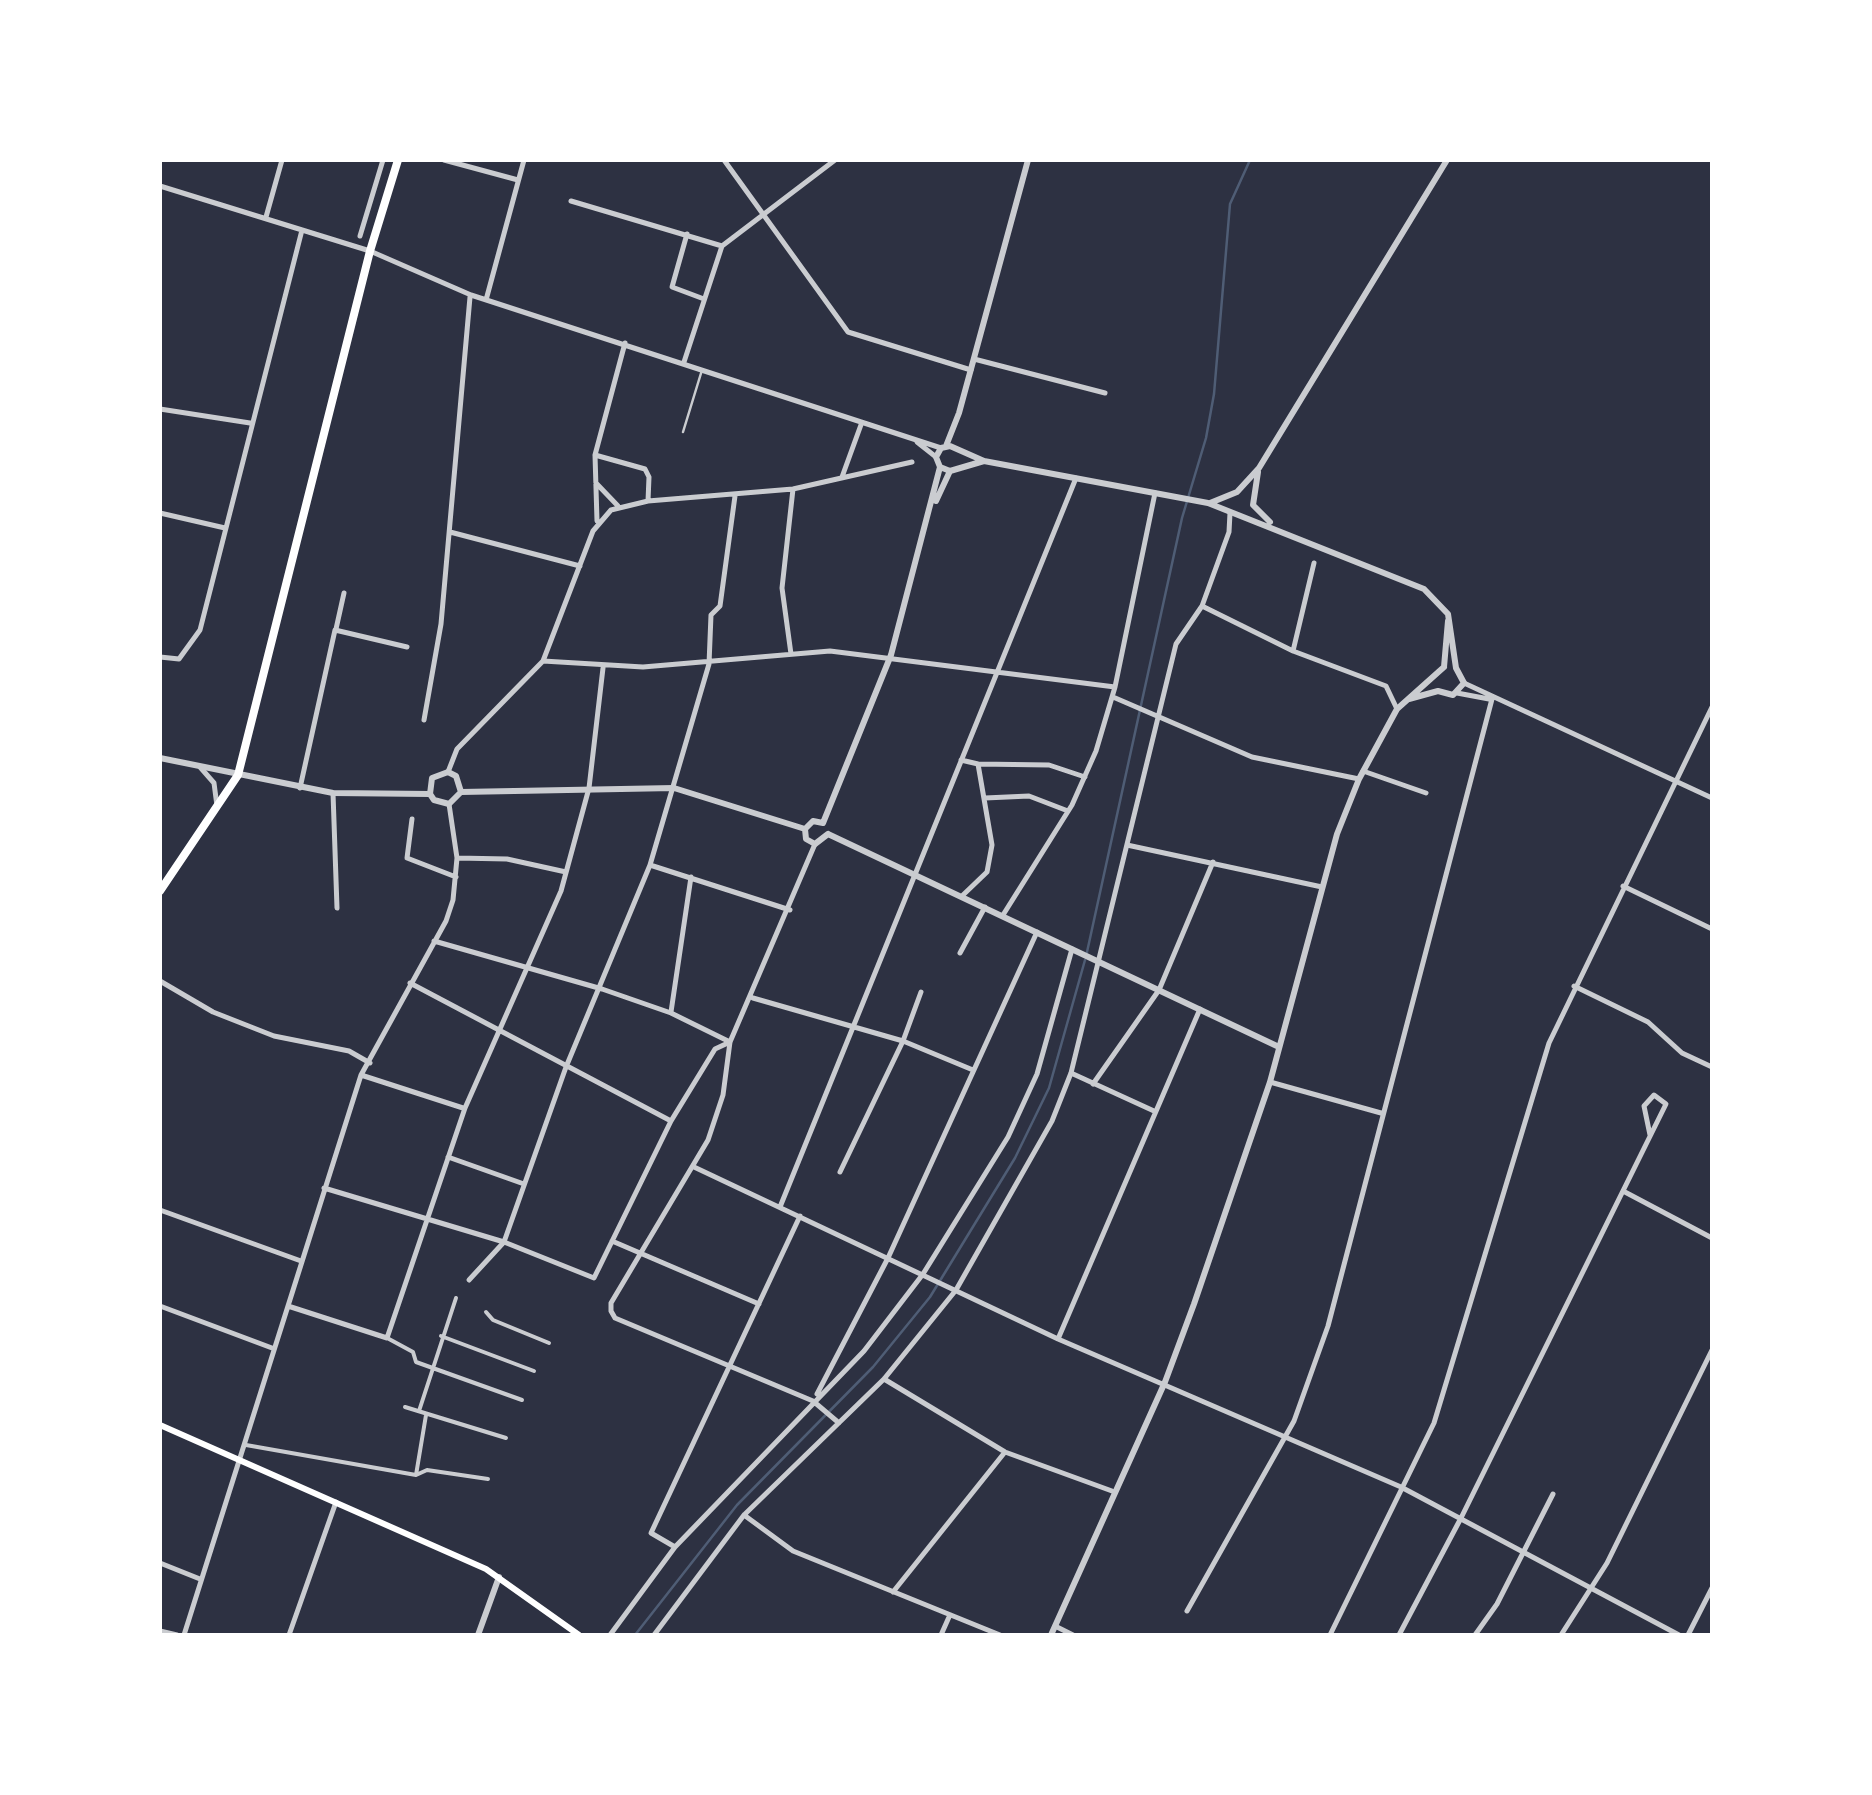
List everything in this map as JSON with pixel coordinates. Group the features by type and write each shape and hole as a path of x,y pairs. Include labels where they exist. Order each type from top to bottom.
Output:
{"main road":[{"path":"160,891 238,775 370,251 398,160"},
{"path":"160,1424 500,1576 579,1635"}],"street":[{"path":"266,217 282,160"},
{"path":"360,236 383,160"},
{"path":"444,160 519,180"},
{"path":"486,300 524,160"},
{"path":"724,160 848,332 972,370"},
{"path":"684,362 722,246 835,160"},
{"path":"936,457 950,448 1028,160"},
{"path":"1208,504 1234,494 1259,468 1447,160"},
{"path":"160,186 370,251 470,295 984,462 1195,501 1278,529 1424,589 1448,614 1456,668 1464,683 1712,798"},
{"path":"571,201 722,246"},
{"path":"160,657 179,659 193,645 302,230"},
{"path":"687,234 672,287 704,299"},
{"path":"424,720 441,624 456,419 470,295"},
{"path":"449,804 434,800 430,794 432,778 448,772 457,749 543,662 598,522 595,455 624,342"},
{"path":"974,360 1105,394"},
{"path":"160,410 250,423"},
{"path":"842,477 862,422"},
{"path":"915,440 936,457 940,467 892,656 823,822 828,834 1279,1047"},
{"path":"950,448 959,466"},
{"path":"595,455 645,469 649,476 648,501"},
{"path":"598,522 618,506 793,489 912,462"},
{"path":"929,516 950,471 984,462"},
{"path":"940,467 950,471"},
{"path":"1229,532 1253,502 1259,468"},
{"path":"780,1207 1076,478"},
{"path":"594,481 618,506"},
{"path":"791,654 782,588 793,489"},
{"path":"1002,915 1085,777 1113,696 1154,493"},
{"path":"1234,494 1253,502 1278,529"},
{"path":"654,1635 744,1515 884,1379 953,1289 1045,1136 1072,1072 1176,644 1202,606 1229,532 1234,494"},
{"path":"469,1280 504,1242 566,1067 602,989 650,864 709,664 711,615 720,606 735,496"},
{"path":"160,513 225,528"},
{"path":"450,532 580,566"},
{"path":"1293,651 1314,563"},
{"path":"300,788 344,594"},
{"path":"1202,606 1293,651 1386,686 1400,706"},
{"path":"1050,1635 1164,1382 1270,1082 1322,887 1361,775 1400,706 1444,668 1448,614"},
{"path":"336,630 406,647"},
{"path":"543,662 603,668 709,664 830,651 1115,687"},
{"path":"387,1338 464,1108 528,969 566,872 589,788 603,668"},
{"path":"1444,668 1456,668"},
{"path":"1435,679 1439,691"},
{"path":"1457,694 1464,683"},
{"path":"1400,706 1439,691 1492,699"},
{"path":"1113,696 1252,757 1361,775 1426,793"},
{"path":"1187,1611 1287,1435 1328,1326 1380,1113 1492,699"},
{"path":"1330,1635 1434,1423 1549,1043 1712,706"},
{"path":"160,758 333,793 430,794"},
{"path":"961,760 978,764 1048,765 1085,777"},
{"path":"963,896 992,860 978,764"},
{"path":"198,766 214,783 217,807"},
{"path":"448,772 461,783 461,792"},
{"path":"449,804 461,792 674,788 805,829"},
{"path":"333,793 337,908"},
{"path":"985,798 1029,796 1068,811"},
{"path":"160,1632 181,1635 246,1445 272,1348 362,1076 446,921 458,877 449,804"},
{"path":"412,820 407,858 458,877"},
{"path":"814,844 806,839 805,829 810,822 823,822"},
{"path":"828,834 814,844 790,910 730,1042 723,1095 694,1167 611,1304 615,1318 813,1401 839,1423"},
{"path":"1127,845 1322,887"},
{"path":"457,858 506,859 566,872"},
{"path":"1093,1084 1159,990 1213,862"},
{"path":"650,864 790,910"},
{"path":"671,1013 691,877"},
{"path":"1623,886 1712,930"},
{"path":"960,952 986,906"},
{"path":"813,1401 888,1258 1037,932"},
{"path":"434,941 602,989 671,1013 730,1042"},
{"path":"610,1635 675,1547 864,1351 925,1275 1008,1137 1037,1074 1074,950"},
{"path":"160,981 213,1012 286,1041 349,1051 370,1063"},
{"path":"410,983 670,1121"},
{"path":"1574,986 1648,1022 1682,1052 1712,1067"},
{"path":"840,1172 903,1041 921,992"},
{"path":"752,997 903,1041 974,1070"},
{"path":"1058,1339 1200,1009"},
{"path":"324,1188 504,1242 594,1278 670,1121 714,1049 730,1042"},
{"path":"1072,1072 1154,1111"},
{"path":"362,1076 464,1108"},
{"path":"1270,1082 1380,1113"},
{"path":"1399,1635 1666,1104 1654,1095 1644,1106 1650,1135"},
{"path":"448,1157 524,1184"},
{"path":"694,1167 1058,1339 1287,1435 1401,1488 1679,1635"},
{"path":"1622,1191 1712,1238"},
{"path":"160,1210 301,1261"},
{"path":"675,1547 652,1533 800,1216"},
{"path":"612,1241 760,1304"},
{"path":"418,1411 440,1336 456,1298"},
{"path":"160,1306 272,1348"},
{"path":"287,1306 387,1338 431,1367 522,1400"},
{"path":"486,1312 494,1320 549,1343"},
{"path":"440,1336 534,1372"},
{"path":"1561,1635 1593,1588 1712,1350"},
{"path":"884,1379 1004,1452 1112,1491"},
{"path":"404,1407 506,1438"},
{"path":"416,1475 426,1414"},
{"path":"246,1445 416,1475 428,1470 488,1480"},
{"path":"893,1592 1004,1452"},
{"path":"1475,1635 1553,1494"},
{"path":"289,1635 336,1502"},
{"path":"744,1515 793,1551 1000,1635"},
{"path":"160,1563 200,1579"},
{"path":"478,1635 500,1576"},
{"path":"1688,1635 1712,1588"},
{"path":"941,1635 949,1617"},
{"path":"1055,1626 1072,1635"}],"lane":[{"path":"683,432 703,368"}],"waterway":[{"path":"1087,952 1182,518 1206,438 1214,394 1230,204 1250,160"},
{"path":"635,1635 737,1505 873,1367 930,1297 1015,1158 1049,1088 1085,960"}]}
